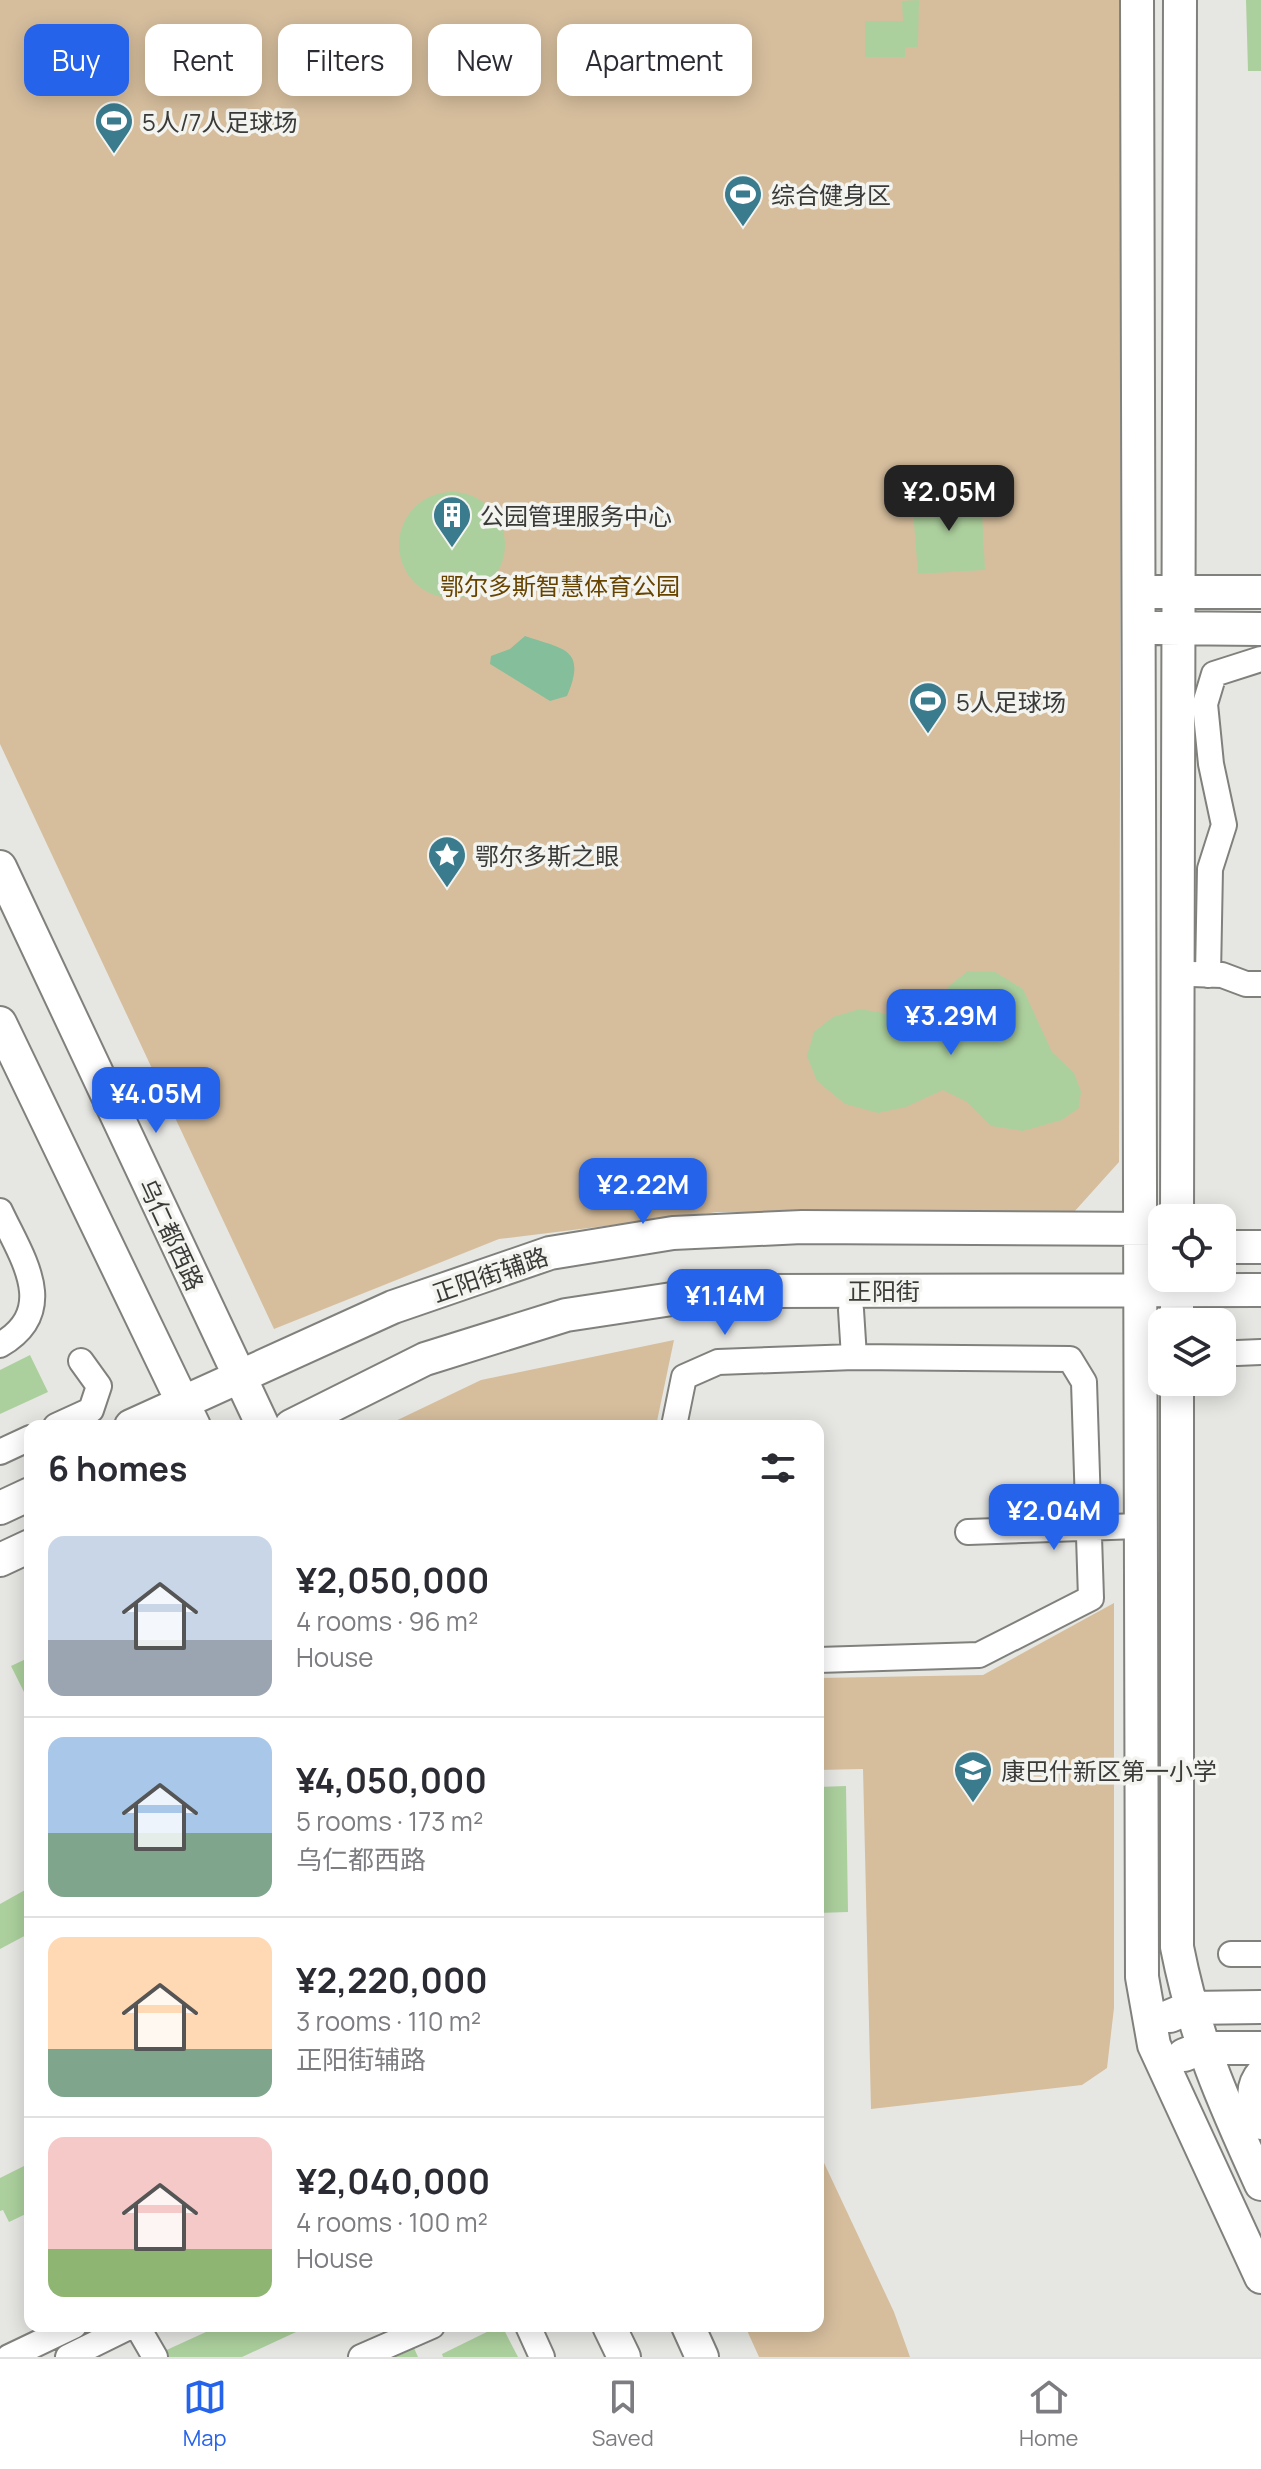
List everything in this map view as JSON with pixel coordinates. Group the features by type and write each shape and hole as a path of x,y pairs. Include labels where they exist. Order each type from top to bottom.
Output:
{"street":[{"path":"1137,0 1137,628 1149,1204"},
{"path":"1178,1204 1192,974 1177,629 1180,0"},
{"path":"1137,592 1261,592"},
{"path":"1137,628 1261,629"},
{"path":"1192,974 1210,869 1224,825 1211,764 1205,704 1214,674 1261,659"},
{"name":"乌仁都西路","path":"0,867 260,1420"},
{"path":"1192,974 1261,984"},
{"path":"0,1023 184,1417 242,1385 407,1320 498,1285 579,1264 684,1248 1148,1237"},
{"path":"0,1211 32,1277 35,1298 16,1335 0,1345"},
{"path":"1236,1230 1261,1230"},
{"path":"1148,1247 1138,1296 1142,1977 1150,2023 1163,2063 1261,2277"},
{"path":"1236,1247 1261,1247"},
{"name":"正阳街","path":"303,1420 425,1359 566,1315 725,1291 1177,1299 1261,1290"},
{"path":"340,1420 452,1369 589,1330 732,1311 851,1310 1138,1296"},
{"path":"1177,1299 1261,1306"},
{"path":"851,1310 854,1357"},
{"path":"675,1420 684,1377 718,1362 854,1357 1070,1359 1084,1382 1091,1598 979,1655 824,1660"},
{"path":"69,1420 91,1410 99,1386 81,1361"},
{"path":"1177,1396 1177,1947 1189,2008 1202,2048 1261,2184"},
{"path":"0,1452 24,1441"},
{"path":"0,1489 24,1478"},
{"path":"0,1508 24,1497"},
{"path":"968,1532 1139,1526"},
{"path":"0,1560 24,1549"},
{"path":"0,1579 24,1568"},
{"path":"1231,1954 1261,1954"},
{"path":"1150,2023 1189,2008 1261,2007"},
{"path":"1163,2063 1202,2048 1261,2048"},
{"path":"1261,2069 1251,2080 1249,2102 1261,2127"},
{"path":"9,2357 61,2332"},
{"path":"68,2357 121,2332"},
{"path":"138,2332 155,2357"},
{"path":"361,2357 418,2332"},
{"path":"531,2332 542,2357"},
{"path":"612,2332 624,2357"},
{"path":"691,2332 702,2357"}],"green space":[{"name":"鄂尔多斯智慧体育公园","path":"0,0 1122,0 1119,1162 1074,1212 718,1212 499,1239 274,1329 0,744"},
{"path":"674,1340 657,1420 398,1420 481,1380"},
{"path":"1114,1603 1114,2008 1107,2068 1082,2085 871,2109 863,1769 824,1770 824,1678 983,1675"},
{"path":"824,2163 894,2312 910,2357 759,2357 748,2332 824,2332"}],"shaded area":[{"path":"525,636 560,648 572,659 573,680 567,696 550,701 490,664 491,656 510,649"}],"building":[{"path":"919,0 918,47 905,47 905,57 865,57 865,21 903,21 902,1"},
{"path":"1246,0 1261,0 1261,71 1248,71"},
{"name":"公园管理服务中心","path":"452,492 472,496 489,508 501,525 505,545 501,565 489,582 472,594 452,598 432,594 415,582 403,565 399,545 403,525 415,508 432,496"},
{"path":"981,492 985,570 918,574 912,497"},
{"path":"968,971 995,972 1023,989 1052,1052 1074,1073 1081,1091 1079,1108 1062,1120 1023,1131 991,1126 967,1102 943,1090 906,1107 878,1113 845,1104 817,1081 807,1056 814,1032 833,1017 860,1009 883,1013 911,1026 927,1025 949,986"},
{"path":"30,1355 48,1392 0,1414 0,1370"},
{"path":"24,1660 24,1692 11,1666"},
{"path":"846,1786 848,1912 824,1913 824,1787"},
{"path":"24,1891 24,1936 0,1949 0,1904"},
{"path":"24,2166 24,2215 9,2222 3,2210 0,2211 0,2178"},
{"path":"206,2332 296,2332 242,2357 161,2357 160,2353"},
{"path":"487,2332 505,2332 518,2357 443,2357 442,2354"},
{"path":"414,2348 418,2357 396,2357"}],"place":[{"name":"5人/7人足球场","path":"114,155"},
{"name":"综合健身区","path":"743,228"},
{"name":"公园管理服务中心","path":"452,549"},
{"name":"5人足球场","path":"928,735"},
{"name":"鄂尔多斯之眼","path":"447,889"},
{"name":"康巴什新区第一小学","path":"973,1804"}]}
